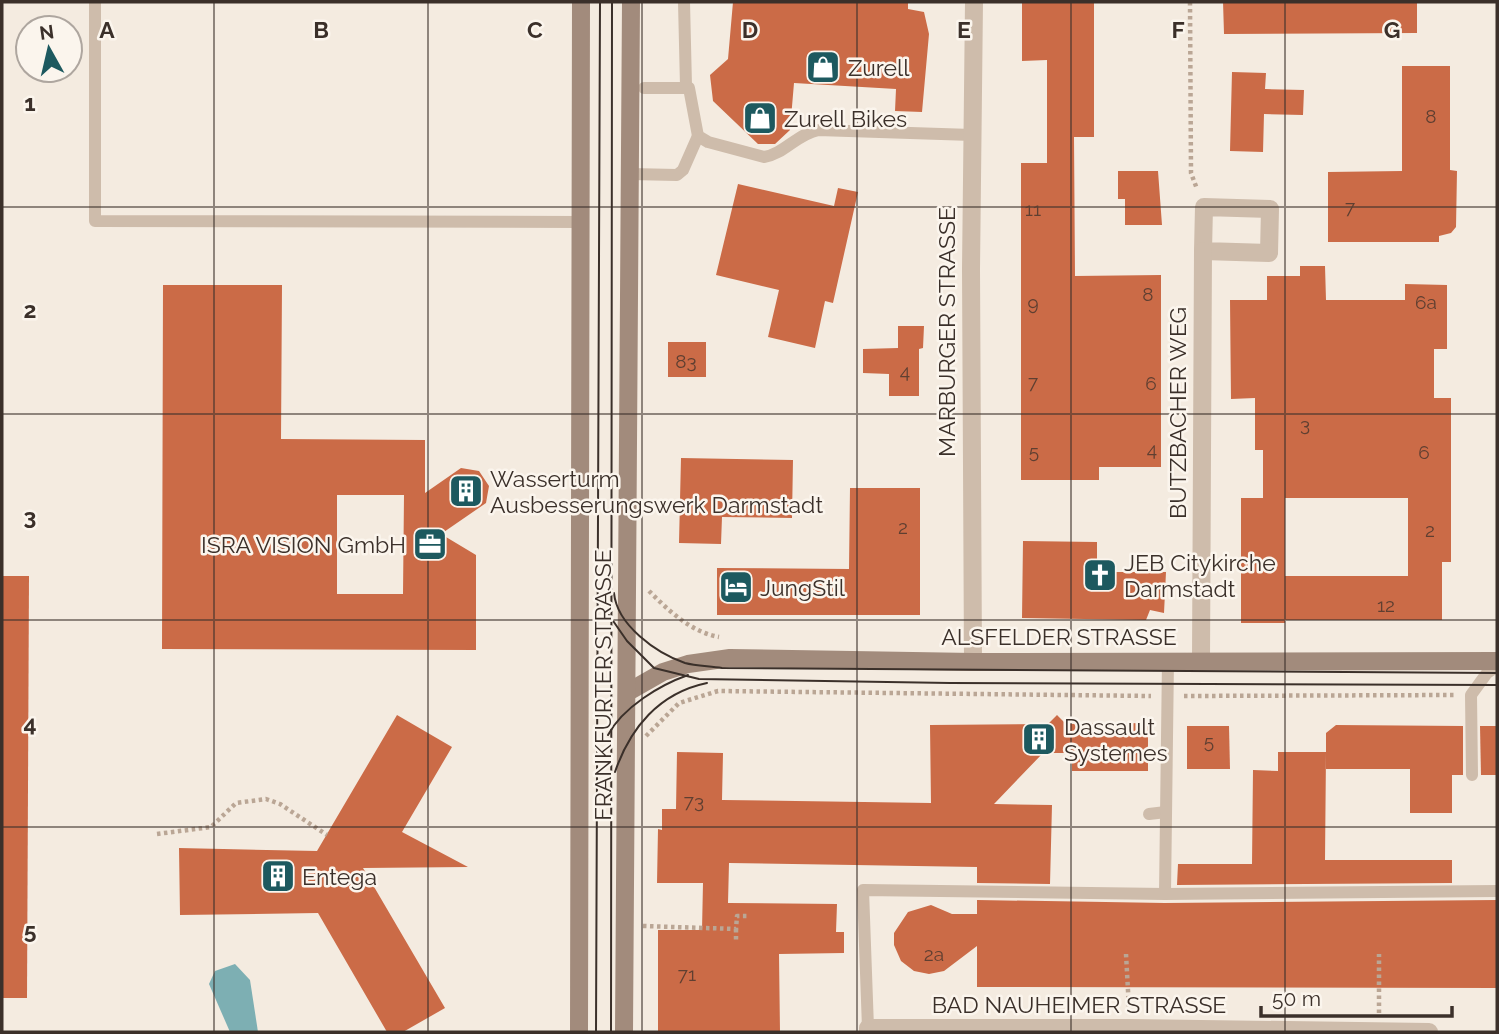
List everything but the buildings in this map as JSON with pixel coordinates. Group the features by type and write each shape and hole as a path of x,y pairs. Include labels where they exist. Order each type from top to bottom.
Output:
{"main road":[{"name":"FRANKFURTER STRASSE","path":"579,1032 581,2"},
{"name":"FRANKFURTER STRASSE","path":"624,1032 631,2"},
{"name":"ALSFELDER STRASSE","path":"628,692 663,672 688,664 730,658 973,662 1497,661"}],"street":[{"name":"MARBURGER STRASSE","path":"973,662 974,2"},
{"name":"BUTZBACHER WEG","path":"1200,660 1204,207"},
{"path":"1203,251 1269,253 1270,209 1204,207"},
{"name":"BAD NAUHEIMER STRASSE","path":"868,1030 1130,1028 1429,1032"}],"lane":[{"path":"95,2 95,221 580,222"},
{"path":"630,174 677,175 683,170 698,136 692,94 686,86 684,2"},
{"path":"644,88 686,86"},
{"path":"698,136 708,142 764,157 772,156 800,136 818,130 972,135"},
{"path":"1165,894 1168,660"},
{"path":"1472,775 1471,695 1487,673 1497,666"},
{"path":"1149,814 1166,812"},
{"path":"868,1030 863,890 1165,894 1497,891"}],"path":[{"path":"1190,2 1191,173 1204,207"},
{"path":"642,740 679,703 718,691 1167,696 1471,695"},
{"path":"157,834 211,827 236,803 266,799 280,804 327,835"},
{"path":"736,943 737,916 748,916"},
{"path":"642,926 736,929"},
{"path":"1126,954 1130,1028"},
{"path":"1378,1032 1379,954"}],"water":[{"path":"235,964 250,980 258,1032 230,1032 209,984 215,971"}],"tram line":[{"path":"596,1032 600,2"},
{"path":"611,1032 612,2"},
{"path":"614,593 622,616 630,627 651,645 685,663 722,668 1497,673"},
{"path":"609,615 627,641 654,668 699,679 950,683 1497,685"},
{"path":"608,735 623,715 643,698 688,675"},
{"path":"615,772 629,741 649,715 674,695 707,683"}],"place":[{"name":"Zurell","path":"823,67"},
{"name":"Zurell Bikes","path":"760,118"},
{"name":"Wasserturm Ausbesserungswerk Darmstadt","path":"466,491"},
{"name":"ISRA VISION GmbH","path":"430,544"},
{"name":"JEB Citykirche Darmstadt","path":"1100,575"},
{"name":"JungStil","path":"736,587"},
{"name":"Dassault Systemes","path":"1039,739"},
{"name":"Entega","path":"278,876"}]}
